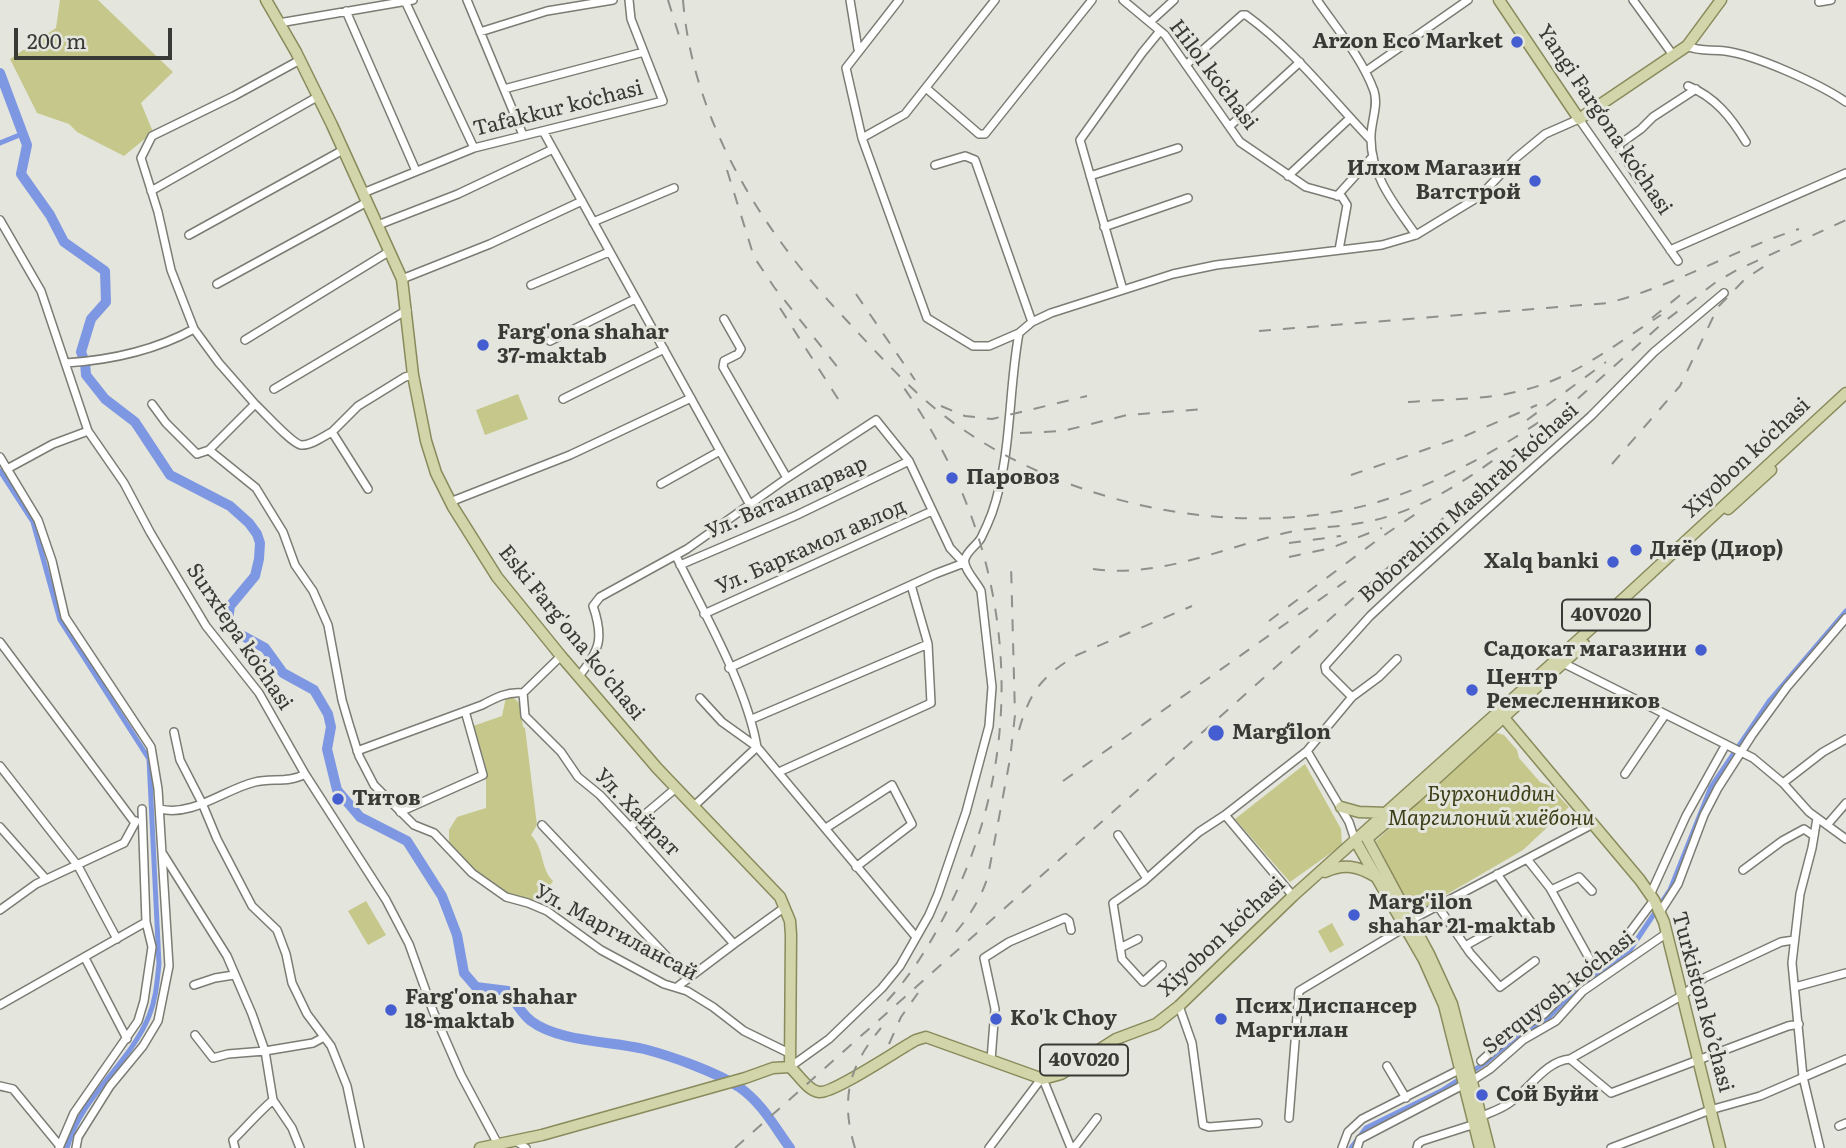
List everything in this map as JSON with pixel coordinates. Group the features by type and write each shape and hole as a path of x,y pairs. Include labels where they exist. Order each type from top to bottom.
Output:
{"main road":[{"name":"Eski Farg'ona ko'chasi","path":"266,0 300,60 402,279 413,375 428,449 450,502 497,578 561,656 676,788 780,897 791,935 790,1067"},
{"name":"Yangi Fargʻona koʻchasi","path":"1499,0 1578,119"},
{"path":"1578,119 1687,46 1721,0"},
{"name":"Xiyobon koʻchasi","path":"1365,836 1387,813 1563,663 1846,393"},
{"name":"Xiyobon koʻchasi","path":"1365,836 1415,798 1605,616 1803,436 1846,402"},
{"name":"Turkiston ko’chasi","path":"1501,714 1652,897 1664,922 1720,1148"},
{"path":"1341,807 1359,812 1387,813"},
{"path":"1365,836 1444,1005 1489,1148"},
{"name":"40V020","path":"1356,843 1365,836"},
{"path":"1356,843 1405,919"},
{"name":"Xiyobon koʻchasi","path":"1042,1079 1061,1074 1116,1040 1156,1024 1179,1006 1293,896 1356,843"},
{"path":"1315,877 1340,866 1351,866 1378,878"},
{"name":"40V020","path":"790,1067 819,1093 926,1037 1042,1079"},
{"path":"1462,1056 1461,1069 1469,1082"},
{"path":"480,1148 500,1146 773,1068 790,1067"},
{"path":"1478,1120 1480,1148"}],"street":[{"path":"467,0 523,135"},
{"path":"480,32 547,10 613,0"},
{"name":"Tafakkur koʻchasi","path":"216,284 365,197 416,171 474,148 663,101 631,19 629,0"},
{"path":"850,0 858,50"},
{"path":"899,0 846,68 862,138 927,318 973,346 989,346 1019,333 1032,322 1173,274 1216,265 1382,244 1416,235 1480,196 1516,158 1545,134 1578,119"},
{"path":"862,138 905,114 995,0"},
{"path":"926,88 979,134 985,134 1091,0"},
{"name":"Hilol koʻchasi","path":"1123,0 1160,31 1240,142 1306,187 1337,196"},
{"path":"1150,22 1174,0"},
{"path":"1317,0 1366,71 1375,97 1370,139 1373,156 1386,192 1416,235"},
{"path":"1366,71 1468,0"},
{"path":"1633,0 1673,55"},
{"path":"1819,2 1831,0"},
{"path":"279,23 409,1 474,148"},
{"path":"346,11 416,171"},
{"path":"1186,65 1242,15 1246,15 1274,36 1300,62 1370,139"},
{"path":"1123,290 1080,140 1160,31"},
{"path":"1687,46 1695,50 1725,51 1752,58 1817,85 1846,102"},
{"path":"504,89 644,52"},
{"path":"300,60 152,136 141,158 171,270 194,329 219,363 255,404 292,440 301,445 332,432 358,405 413,375"},
{"path":"1230,127 1300,62"},
{"path":"1688,86 1704,92 1731,117 1746,142"},
{"path":"1639,180 1619,144 1653,117 1696,89"},
{"path":"151,191 317,97"},
{"path":"1288,176 1350,118"},
{"name":"Yangi Fargʻona koʻchasi","path":"1578,119 1678,261"},
{"path":"543,131 750,505"},
{"path":"1090,176 1178,148"},
{"path":"378,225 458,194 553,149"},
{"path":"189,235 343,150"},
{"path":"935,165 965,156 975,160 1032,322"},
{"path":"1339,250 1347,205 1342,197 1337,196 1373,156"},
{"path":"1670,250 1846,173"},
{"path":"593,222 674,188"},
{"path":"1104,227 1188,198"},
{"path":"402,279 490,244 582,201"},
{"name":"Surxtepa koʻchasi","path":"0,220 41,290 88,431 124,483 206,626 259,693 304,774 386,900 409,944 433,1011 461,1075 500,1146"},
{"path":"245,340 390,251"},
{"path":"531,285 609,251"},
{"name":"Boborahim Mashrab koʻchasi","path":"1352,697 1326,671 1325,666 1370,616 1591,416 1654,352 1724,293"},
{"path":"550,341 635,299"},
{"path":"274,389 407,310"},
{"path":"724,319 741,351 724,361 723,367 787,478"},
{"path":"66,363 110,359 174,340 194,329"},
{"path":"964,563 965,557 980,539 996,496 1005,455 1013,364 1019,333"},
{"path":"563,399 664,349"},
{"path":"450,502 570,455 691,398"},
{"name":"Ул. Маргилансай","path":"152,404 166,423 197,454 209,450 256,488 283,532 295,565 313,591 328,625 342,700 357,751 374,785 400,812 414,825 434,834 472,873 506,897 547,911 601,950 664,984 677,987 713,1007 744,1031 789,1053"},
{"path":"209,450 255,404"},
{"path":"579,676 599,643 601,632 593,606 600,597 676,556 876,420 909,461 950,548 964,563 981,591 992,687 989,726 966,812 929,915 900,966 873,998 829,1039 790,1067"},
{"path":"7,469 53,444 88,431"},
{"path":"332,432 368,489"},
{"path":"661,484 720,451"},
{"path":"0,457 38,520 52,561 65,617 151,747 160,809 169,966 158,1021 143,1046 110,1086 78,1137 76,1148"},
{"name":"Ул. Ватанпарвар","path":"680,565 797,515 909,461"},
{"name":"Ул. Баркамол авлод","path":"704,614 932,511"},
{"path":"676,556 752,719 757,747"},
{"path":"730,668 964,563"},
{"path":"779,772 929,705 928,644 911,585"},
{"path":"1664,922 1704,815 1718,788 1787,687 1844,624"},
{"path":"0,642 135,823"},
{"path":"752,719 928,644"},
{"path":"357,751 500,696 523,693 561,656"},
{"path":"1162,965 1143,982 1124,964 1113,903 1199,832 1307,751 1352,697 1379,677 1397,659"},
{"path":"1563,663 1753,758 1783,783 1817,818 1846,839"},
{"name":"Ул. Хайрат","path":"523,693 525,716 561,752 578,777 600,795 630,827 734,944"},
{"path":"700,698 722,722 757,747 916,937"},
{"path":"400,812 483,775 466,711"},
{"path":"1625,774 1665,715"},
{"path":"174,732 180,760 202,803 216,839 252,906 276,930 286,954 292,983 307,1014 331,1046 348,1086 360,1148"},
{"path":"1783,783 1822,752 1846,739"},
{"path":"1481,1061 1512,1033 1544,1014 1573,984 1621,944 1652,897 1686,816 1725,746"},
{"path":"694,806 757,747"},
{"path":"1307,751 1341,807 1356,843"},
{"path":"0,766 78,866 117,939"},
{"path":"160,809 168,811 202,803 255,782 293,779 304,774"},
{"path":"825,828 892,785 912,824 856,867"},
{"path":"630,827 676,788"},
{"path":"1827,825 1846,803"},
{"path":"0,910 46,879 124,843 142,809 146,922 152,947 138,1021 74,1113 59,1147 13,1089 0,1086"},
{"path":"1225,815 1293,896"},
{"path":"1817,818 1800,894 1792,963 1803,1077 1821,1148"},
{"path":"1289,1118 1298,990 1405,919 1593,824"},
{"path":"542,825 688,979"},
{"path":"1351,826 1365,836"},
{"path":"0,827 46,879"},
{"path":"1743,870 1782,841 1804,830 1814,836"},
{"path":"1118,835 1146,877"},
{"path":"163,854 227,956 265,1051 273,1100 292,1128 300,1148"},
{"path":"1527,859 1551,890 1594,967"},
{"path":"1497,874 1532,925"},
{"path":"1551,890 1579,877 1592,891"},
{"path":"1437,905 1465,946 1502,987 1535,961"},
{"path":"677,987 785,908"},
{"path":"991,1060 995,1009 984,958 1009,942 1065,918 1069,921 1071,930"},
{"path":"0,1005 146,922"},
{"name":"Serquyosh koʻchasi","path":"1357,1148 1360,1139 1469,1082 1490,1069 1523,1040 1548,1027 1583,991 1664,922"},
{"path":"1465,946 1490,932"},
{"path":"1120,948 1138,939"},
{"path":"1417,1148 1422,1141 1478,1120 1511,1102 1552,1065 1570,1059 1683,995 1704,978 1781,942 1794,940"},
{"path":"85,958 127,1039"},
{"path":"1795,988 1846,973"},
{"path":"194,985 233,975"},
{"path":"1179,1006 1192,1043 1203,1125 1209,1127 1258,1123"},
{"path":"1570,1059 1611,1093 1799,1024"},
{"path":"195,1035 213,1058 313,1043 324,1037"},
{"path":"1611,1148 1710,1110 1759,1097 1846,1059"},
{"path":"1387,1066 1406,1098"},
{"name":"Serquyosh koʻchasi","path":"1342,1148 1356,1124 1461,1069"},
{"path":"989,1148 1042,1079 1072,1148 1097,1118"},
{"path":"235,1148 233,1140 250,1124 254,1115 273,1100"},
{"path":"516,1141 526,1148"}],"green space":[{"path":"60,0 98,0 173,72 141,103 153,132 124,156 77,132 69,124 37,113 10,59 56,28"},
{"path":"518,394 528,419 485,435 476,410"},
{"path":"512,696 519,703 525,728 537,825 531,835 553,881 539,901 509,896 476,874 449,843 449,830 457,817 486,808 486,775 473,726 502,716 506,697"},
{"name":"Бурхониддин Маргилоний хиёбони","path":"1494,732 1504,735 1540,782 1548,785 1569,807 1523,850 1413,914 1376,841"},
{"path":"1305,764 1341,829 1342,845 1290,882 1235,819"},
{"path":"366,901 386,935 368,945 348,911"},
{"path":"1332,923 1344,945 1330,953 1318,931"}],"waterway":[{"path":"0,73 27,145 21,174 50,215 64,242 105,271 106,302 91,319 81,352 86,375 105,399 135,422 170,475 230,506 257,534 260,543 255,576 230,606 228,620 232,630 265,648 283,673 314,690 328,714 331,727 327,749 337,790 360,817 407,841 442,896 457,935 464,973 476,987 508,991 524,1014 542,1028 570,1037 655,1052 729,1081 754,1100 790,1148"},
{"path":"0,143 22,134"},
{"path":"0,471 33,522 60,620 149,759 159,964 155,997 140,1034 83,1112 67,1148"},
{"path":"1351,1148 1366,1128 1441,1091 1485,1063 1512,1040 1543,1023 1579,986 1630,950 1670,890 1711,787 1770,700 1846,611"}],"railway":[{"path":"668,0 681,42"},
{"path":"683,0 689,43 715,127 734,167 780,242 836,309 923,398 983,442 1034,470 1090,491 1148,507 1207,516 1266,518 1324,514 1378,502 1442,477 1503,445 1542,420"},
{"path":"727,170 754,257 774,287 843,374"},
{"path":"735,1148 1665,321 1716,282 1737,270 1846,220"},
{"path":"1259,331 1608,303 1657,287 1799,229"},
{"path":"1612,464 1680,386 1718,307 1745,279 1766,265"},
{"path":"1652,318 1684,292"},
{"path":"856,294 915,380"},
{"path":"780,308 840,402"},
{"path":"1408,402 1493,396 1539,386 1576,370 1661,315"},
{"path":"1527,420 1606,362"},
{"path":"887,1001 924,953 939,926 979,835 995,770 1001,703 999,637 988,572 968,508 940,446 904,388"},
{"path":"941,406 965,416 992,419 1087,396"},
{"path":"1351,475 1465,436 1537,405"},
{"path":"1020,433 1063,431 1127,415 1204,409"},
{"path":"1093,569 1141,570 1164,566 1291,532 1379,519 1431,499 1495,459"},
{"path":"1269,621 1420,511"},
{"path":"1289,557 1331,548 1382,528"},
{"path":"1289,543 1341,536"},
{"path":"956,932 975,906 988,876 1010,759 1015,715 1011,564"},
{"path":"1063,781 1346,581"},
{"path":"1019,730 1033,695 1055,670 1077,655 1192,606"},
{"path":"889,1044 901,1017 918,993"},
{"path":"855,1148 848,1114 850,1084 861,1056 881,1028"}],"place":[{"name":"Arzon Eco Market","path":"1517,42"},
{"name":"Илхом Магазин Ватстрой","path":"1535,181"},
{"name":"Farg'ona shahar 37-maktab","path":"483,345"},
{"name":"Паровоз","path":"952,478"},
{"name":"Диёр (Диор)","path":"1636,550"},
{"name":"Xalq banki","path":"1613,562"},
{"name":"Садокат магазини","path":"1701,650"},
{"name":"Центр Ремесленников","path":"1472,690"},
{"name":"Margʻilon","path":"1216,733"},
{"name":"Титов","path":"338,799"},
{"name":"Marg'ilon shahar 21-maktab","path":"1354,915"},
{"name":"Farg'ona shahar 18-maktab","path":"391,1010"},
{"name":"Ko'k Choy","path":"996,1019"},
{"name":"Псих Диспансер Маргилан","path":"1221,1019"},
{"name":"Сой Буйи","path":"1482,1095"}]}
